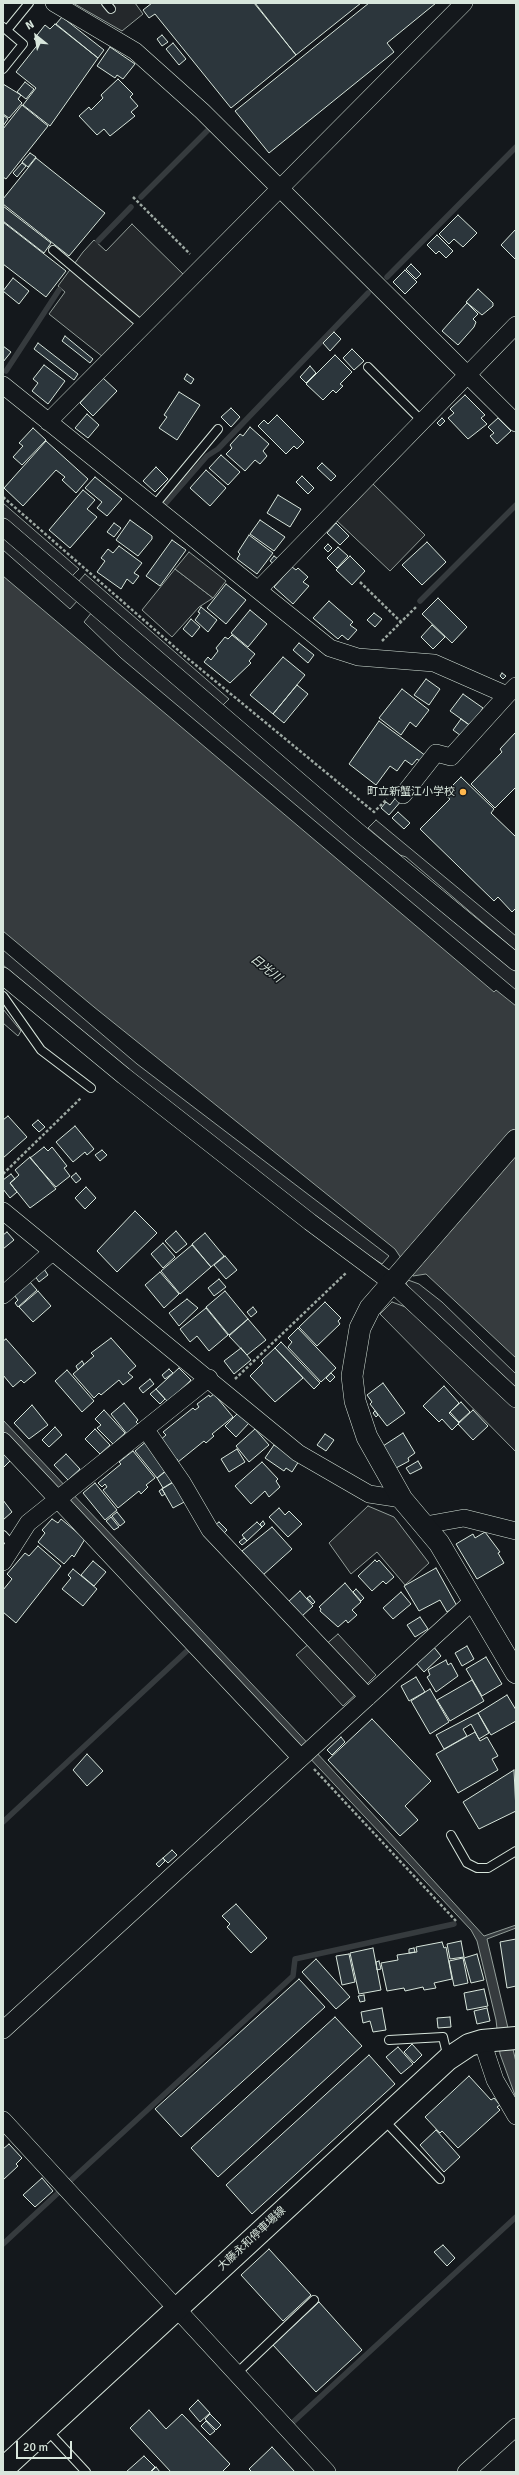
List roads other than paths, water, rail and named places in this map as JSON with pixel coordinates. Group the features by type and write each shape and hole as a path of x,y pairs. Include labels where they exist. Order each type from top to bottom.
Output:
{"main road":[{"name":"大藤永和停車場線","path":"3,2469 448,2059 470,2046 487,2041 515,2038"}],"street":[{"path":"54,3 135,51 202,111 516,423"},
{"path":"48,422 464,3"},
{"path":"259,589 467,374 515,328"},
{"path":"3,385 259,589 330,648 367,657 434,663 512,690 451,757 436,752 402,795"},
{"path":"3,527 358,831 516,962"},
{"path":"3,976 130,1081 310,1222 394,1280 516,1399"},
{"path":"516,1140 370,1308 360,1328 352,1376 359,1419 402,1499 440,1543 516,1673"},
{"path":"3,1211 209,1378 298,1453 369,1494 402,1499"},
{"path":"3,1295 52,1252"},
{"path":"3,1562 8,1540 63,1493 146,1430 209,1378"},
{"path":"146,1430 182,1482 210,1530 368,1697"},
{"path":"3,1441 63,1493 306,1754"},
{"path":"425,1525 464,1518 516,1531"},
{"path":"3,2030 474,1600"},
{"path":"487,2041 495,2080 516,2116"},
{"path":"3,2120 327,2472"},
{"path":"466,2472 516,2427"}],"lane":[{"path":"3,68 23,44 5,29 29,3"},
{"path":"53,250 143,326"},
{"path":"368,368 422,421"},
{"path":"154,506 218,429"},
{"path":"3,996 41,1050 91,1088"},
{"path":"451,1835 467,1863 477,1868 488,1868 516,1852"},
{"path":"389,2040 443,2037 448,2059"},
{"path":"383,2119 440,2179"},
{"path":"236,2374 314,2300"},
{"path":"46,2429 86,2472"}],"water":[{"name":"日光川","path":"3,576 494,992 496,990 516,1006 516,1358 426,1274 413,1276 395,1249 94,1007 3,931"},
{"path":"3,1420 316,1752 484,1936 516,1925 516,1928 487,1939 516,2062 516,2098 500,2054 496,2020 477,1941 471,1930 3,1431"}],"waterway":[{"path":"141,197 209,129"},
{"path":"387,277 516,147"},
{"path":"98,241 131,207"},
{"path":"6,371 59,290"},
{"path":"166,503 207,456 218,449 368,293"},
{"path":"420,601 516,505"},
{"path":"3,1822 189,1649"},
{"path":"69,2182 293,1976 295,1959 454,1924"},
{"path":"3,2244 58,2193"},
{"path":"292,2423 516,2217"}],"place":[{"name":"町立新蟹江小学校","path":"463,792"}]}
